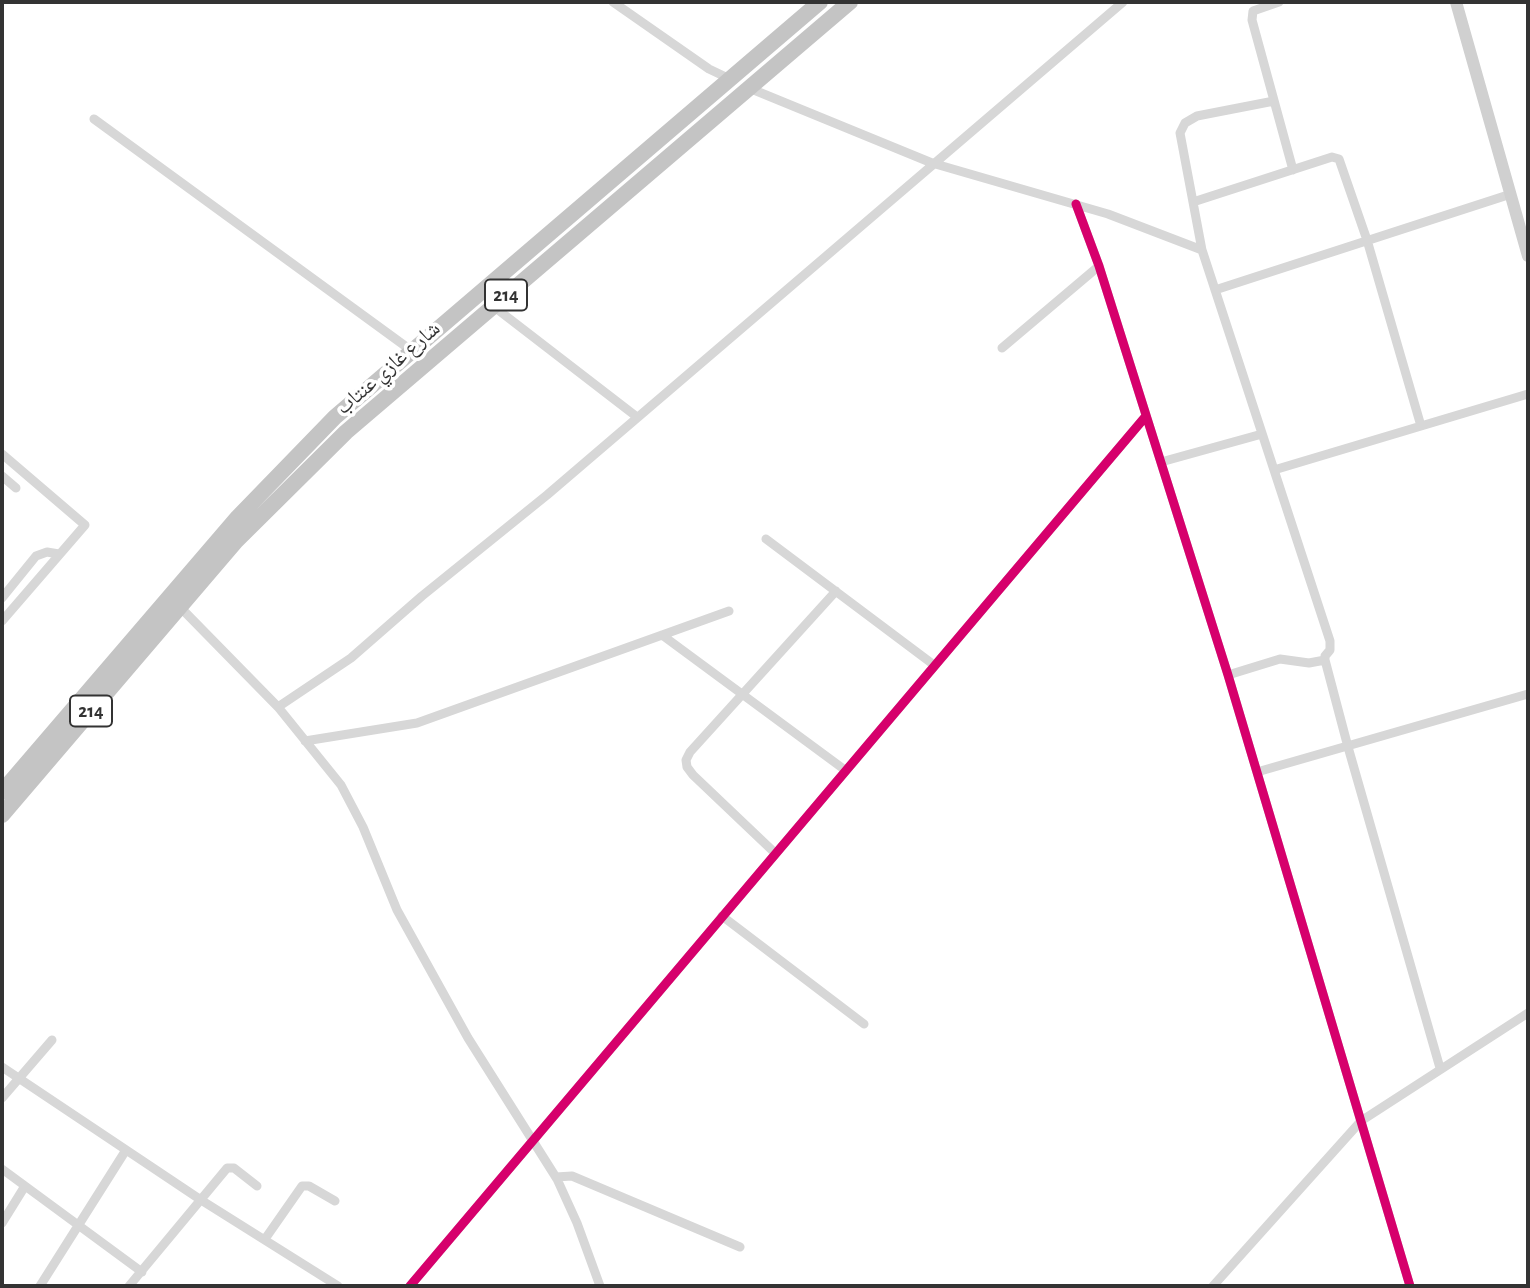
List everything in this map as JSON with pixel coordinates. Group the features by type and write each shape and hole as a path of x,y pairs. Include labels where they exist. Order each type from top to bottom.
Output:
{"highway":[{"name":"214","path":"2,792 238,517 335,418 820,2"},
{"name":"شارع غازي عنتاب","path":"2,815 236,541 346,432 850,2"}],"street":[{"path":"613,2 709,69 730,79"},
{"path":"278,707 351,658 1124,2"},
{"path":"1279,2 1253,11 1251,16 1293,170"},
{"path":"1456,2 1528,256"},
{"path":"749,88 932,163 1076,204 1202,250"},
{"path":"1274,101 1197,116 1185,123 1180,133 1202,250 1330,641 1330,650 1325,660 1440,1068"},
{"path":"94,120 412,351"},
{"path":"1193,202 1332,157 1339,159 1367,240 1421,426"},
{"path":"1215,290 1511,194"},
{"path":"1076,204 1099,266 1228,675 1410,1286"},
{"path":"1002,348 1099,266"},
{"path":"493,306 637,417"},
{"path":"1274,470 1528,394"},
{"path":"410,1286 1146,416"},
{"path":"1161,463 1262,434"},
{"path":"2,454 85,525 2,621"},
{"path":"2,476 16,488"},
{"path":"766,540 934,665"},
{"path":"2,598 36,556 47,552 59,554"},
{"path":"775,853 687,767 686,760 690,752 836,592"},
{"path":"180,607 278,707 341,785 363,827 397,910 468,1038 556,1177 577,1223 600,1286"},
{"path":"305,741 417,723 729,611"},
{"path":"662,635 845,770"},
{"path":"1228,675 1279,659 1309,663 1325,660"},
{"path":"1257,772 1528,694"},
{"path":"722,916 864,1024"},
{"path":"1213,1286 1361,1121 1528,1013"},
{"path":"2,1098 52,1040"},
{"path":"2,1067 201,1200 338,1286"},
{"path":"40,1286 126,1150"},
{"path":"130,1286 227,1168 234,1168 257,1186"},
{"path":"2,1169 142,1272"},
{"path":"556,1177 572,1176 740,1247"},
{"path":"2,1223 25,1186"},
{"path":"265,1239 302,1186 309,1186 335,1200"}],"cycle path":[{"path":"1076,204 1099,266 1228,675 1410,1286"},
{"path":"410,1286 1146,416"}]}
